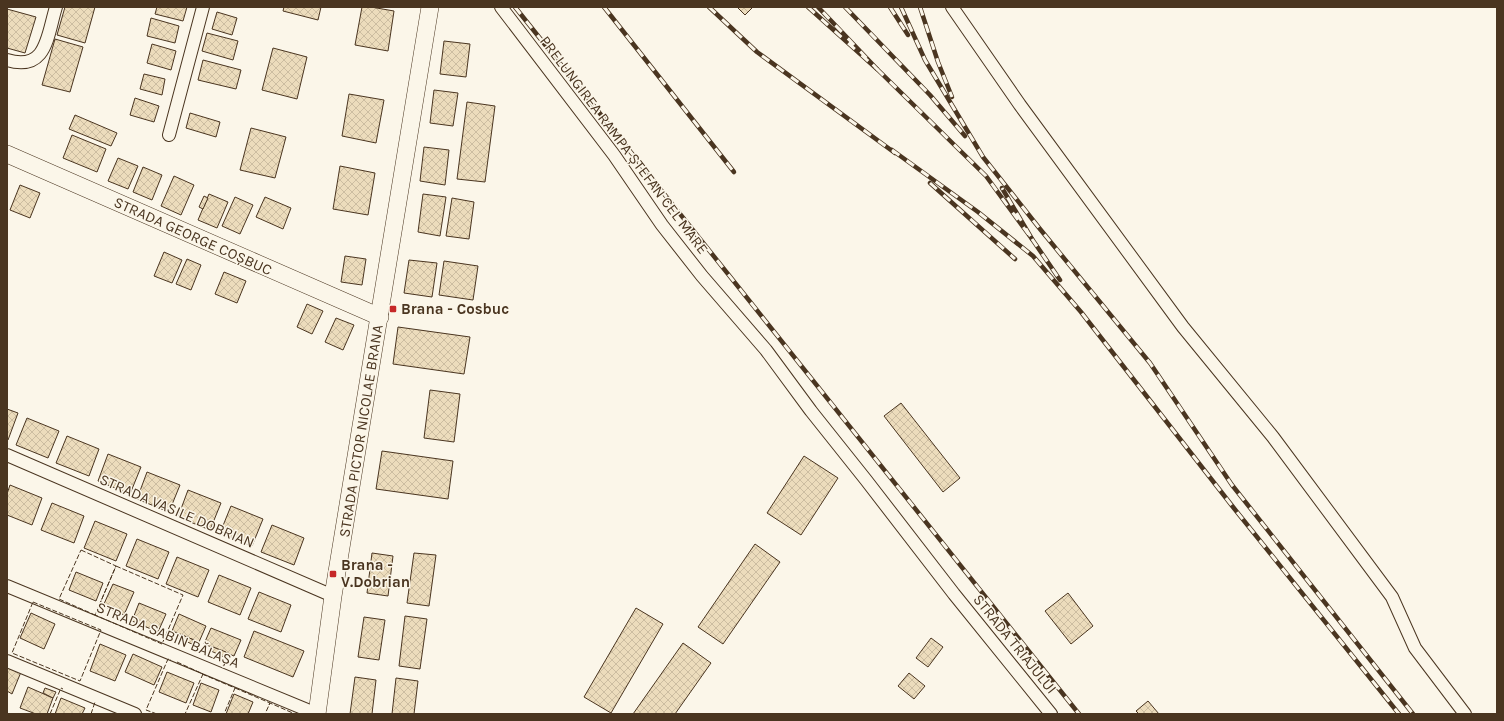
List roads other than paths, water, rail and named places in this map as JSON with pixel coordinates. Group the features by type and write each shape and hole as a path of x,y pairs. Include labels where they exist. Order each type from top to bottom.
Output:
{"street":[{"path":"7,60 26,63 36,59 43,51 56,7"},
{"path":"169,135 203,7"},
{"name":"STRADA PICTOR NICOLAE BRANA","path":"317,714 333,596 430,7"},
{"name":"PRELUNGIREA RAMPA ȘTEFAN CEL MARE","path":"500,7 614,155 662,225 766,350 811,411 838,443 854,467 866,480 954,594"},
{"path":"952,7 1020,105 1183,327 1273,437 1392,597 1415,648 1465,714"},
{"name":"STRADA GEORGE COȘBUC","path":"7,154 380,317"},
{"name":"STRADA VASILE DOBRIAN","path":"7,455 333,596"},
{"name":"STRADA SABIN BĂLAȘA","path":"7,586 317,714"},
{"name":"STRADA TRIAJULUI","path":"954,594 1051,714"},
{"path":"7,661 135,714"}],"railway":[{"path":"515,7 1079,714"},
{"path":"604,7 734,172"},
{"path":"709,7 757,52 895,153"},
{"path":"808,7 877,69 818,7"},
{"path":"845,7 930,95 965,136"},
{"path":"890,7 908,35"},
{"path":"901,7 925,60 983,157 1150,363 1232,485 1413,714"},
{"path":"920,7 938,62 952,97"},
{"path":"877,69 986,176 1032,239 1002,188"},
{"path":"892,150 978,212 1033,256 1081,312 1233,507 1399,714"},
{"path":"930,183 1015,259"},
{"path":"1032,239 1060,280"}],"place":[{"name":"Brana - Cosbuc","path":"393,309"},
{"name":"Brana - V.Dobrian","path":"333,574"}]}
